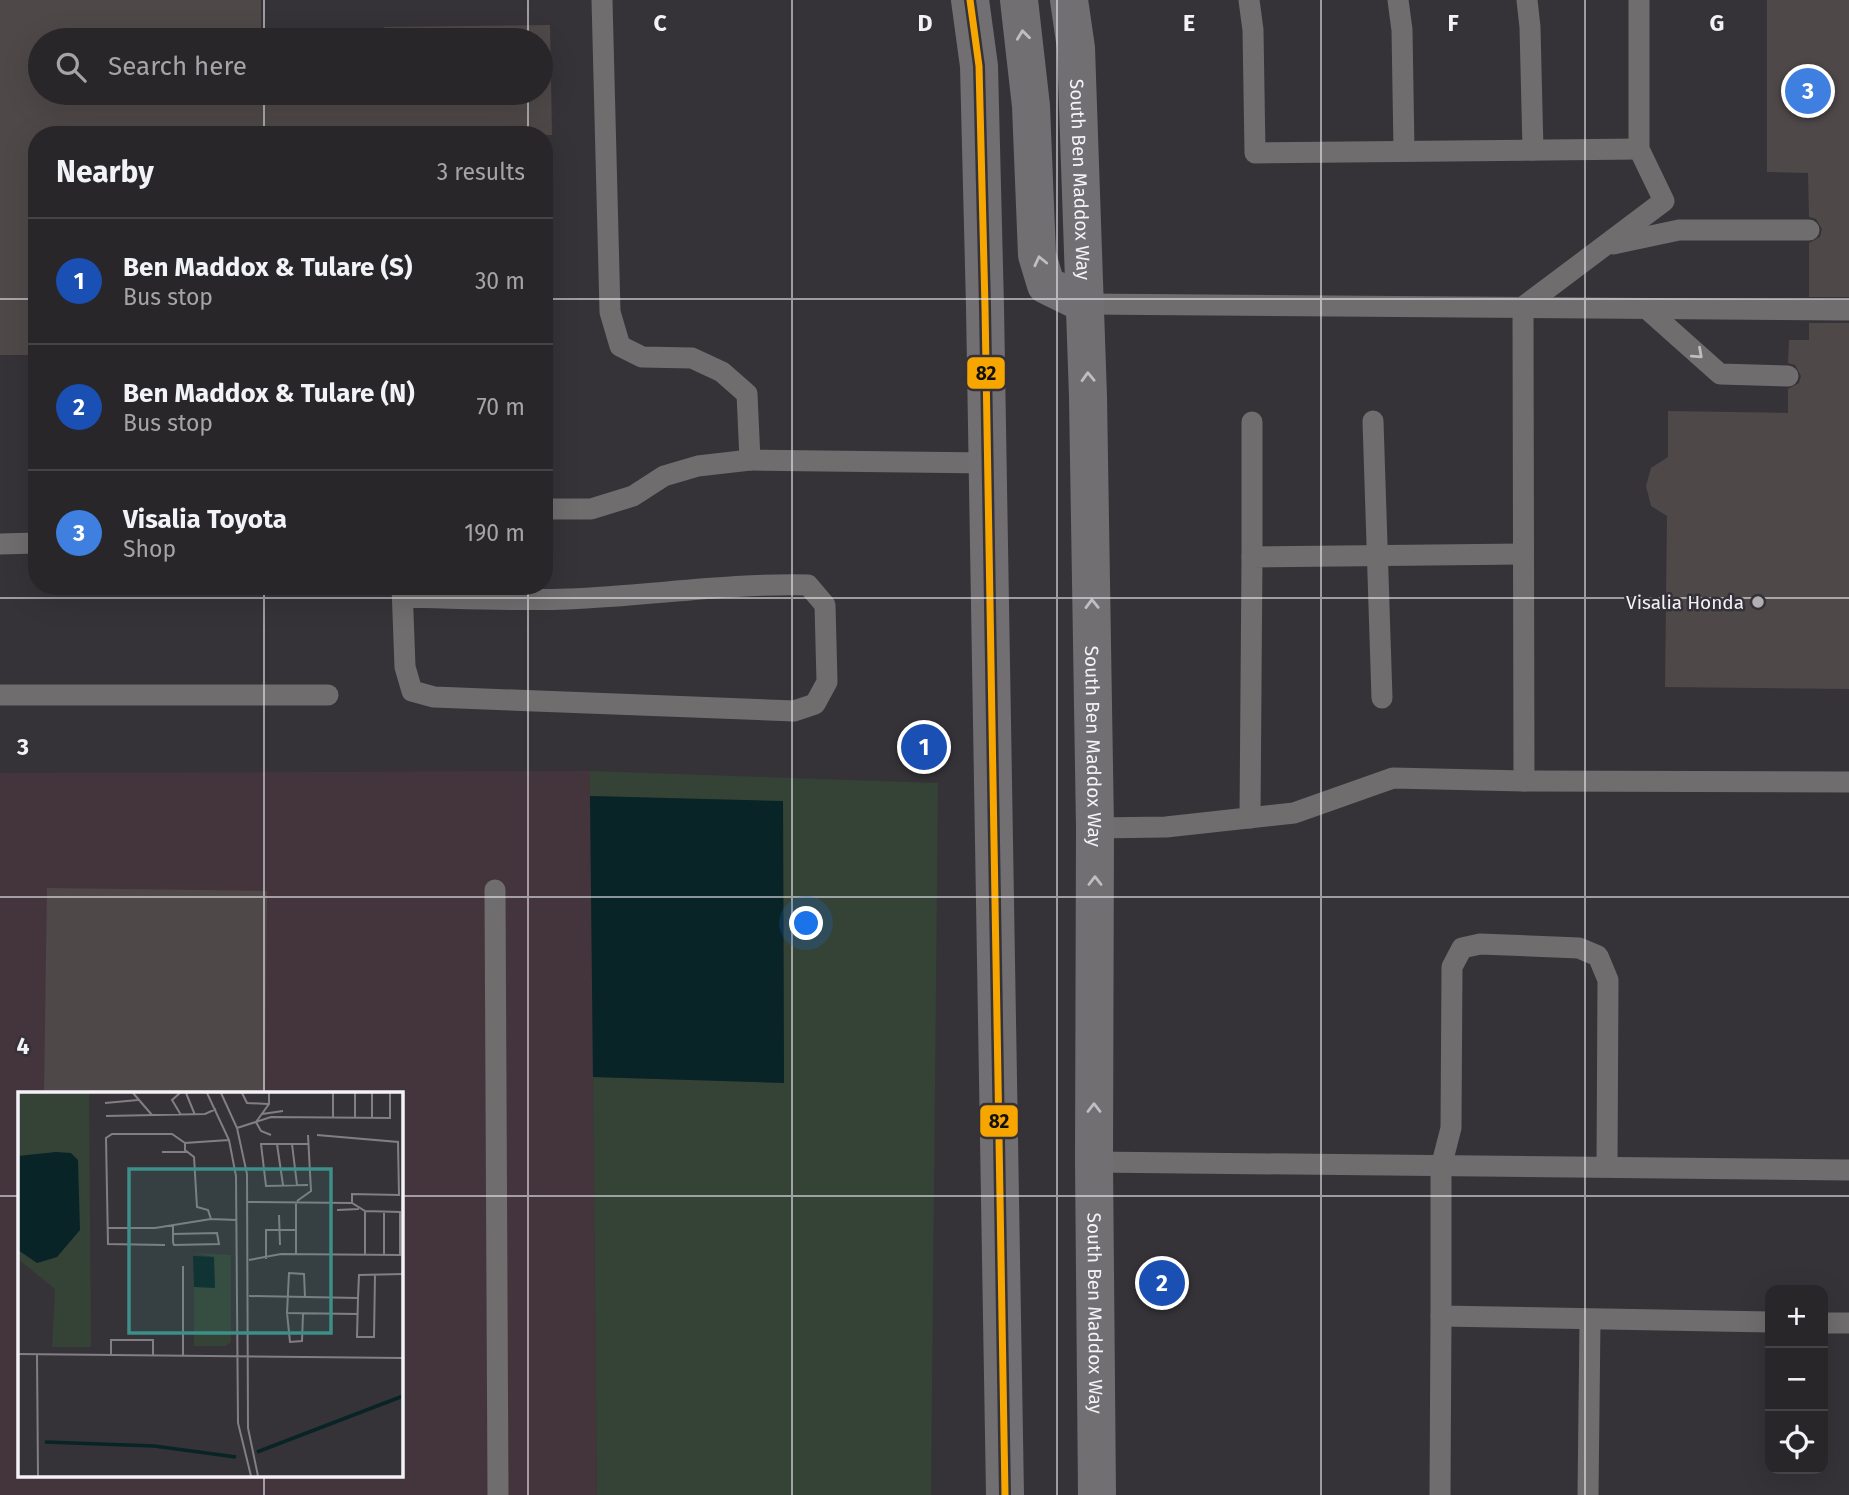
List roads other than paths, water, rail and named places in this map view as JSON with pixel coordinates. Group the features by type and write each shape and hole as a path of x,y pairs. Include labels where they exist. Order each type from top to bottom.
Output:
{"main road":[{"path":"971,0 979,66 1005,1495"},
{"path":"1019,0 1031,106 1037,255 1046,285 1085,304"},
{"name":"South Ben Maddox Way","path":"1069,0 1076,48 1085,304 1095,828 1097,1495"}],"lane":[{"path":"602,0 610,312 620,346 642,357 692,358 722,372 747,394 750,460"},
{"path":"1250,0 1255,153 1639,149"},
{"path":"1398,0 1402,30 1404,151"},
{"path":"1527,0 1533,150"},
{"path":"1523,307 1664,201 1639,149 1639,0"},
{"path":"1607,245 1679,230 1809,230"},
{"path":"1085,304 1849,310"},
{"path":"1523,307 1524,781"},
{"path":"1647,309 1720,374 1788,376"},
{"path":"1373,421 1382,698"},
{"path":"1250,818 1252,422"},
{"path":"553,509 591,509 633,496 664,476 698,466 750,460 987,463"},
{"path":"0,544 28,544"},
{"path":"1252,557 1523,554"},
{"path":"403,595 405,667 412,691 434,697 794,711 815,704 827,682 825,605 808,585 758,584 664,594 566,599 473,595"},
{"path":"0,695 328,695"},
{"path":"1095,828 1166,827 1294,813 1394,778 1849,782"},
{"path":"495,890 498,1495"},
{"path":"1440,1495 1441,1167 1451,1128 1452,967 1462,948 1480,944 1579,948 1598,956 1608,979 1607,1166"},
{"path":"1094,1162 1849,1170"},
{"path":"1441,1316 1765,1322"},
{"path":"1588,1495 1590,1320"},
{"path":"1828,1323 1849,1323"}],"water":[{"path":"590,796 783,801 784,1083 593,1077"}],"place":[{"name":"Visalia Toyota","path":"1808,91"},
{"name":"Visalia Honda","path":"1758,602"},
{"name":"Ben Maddox & Tulare (S)","path":"924,747"},
{"name":"Ben Maddox & Tulare (N)","path":"1162,1283"}]}
